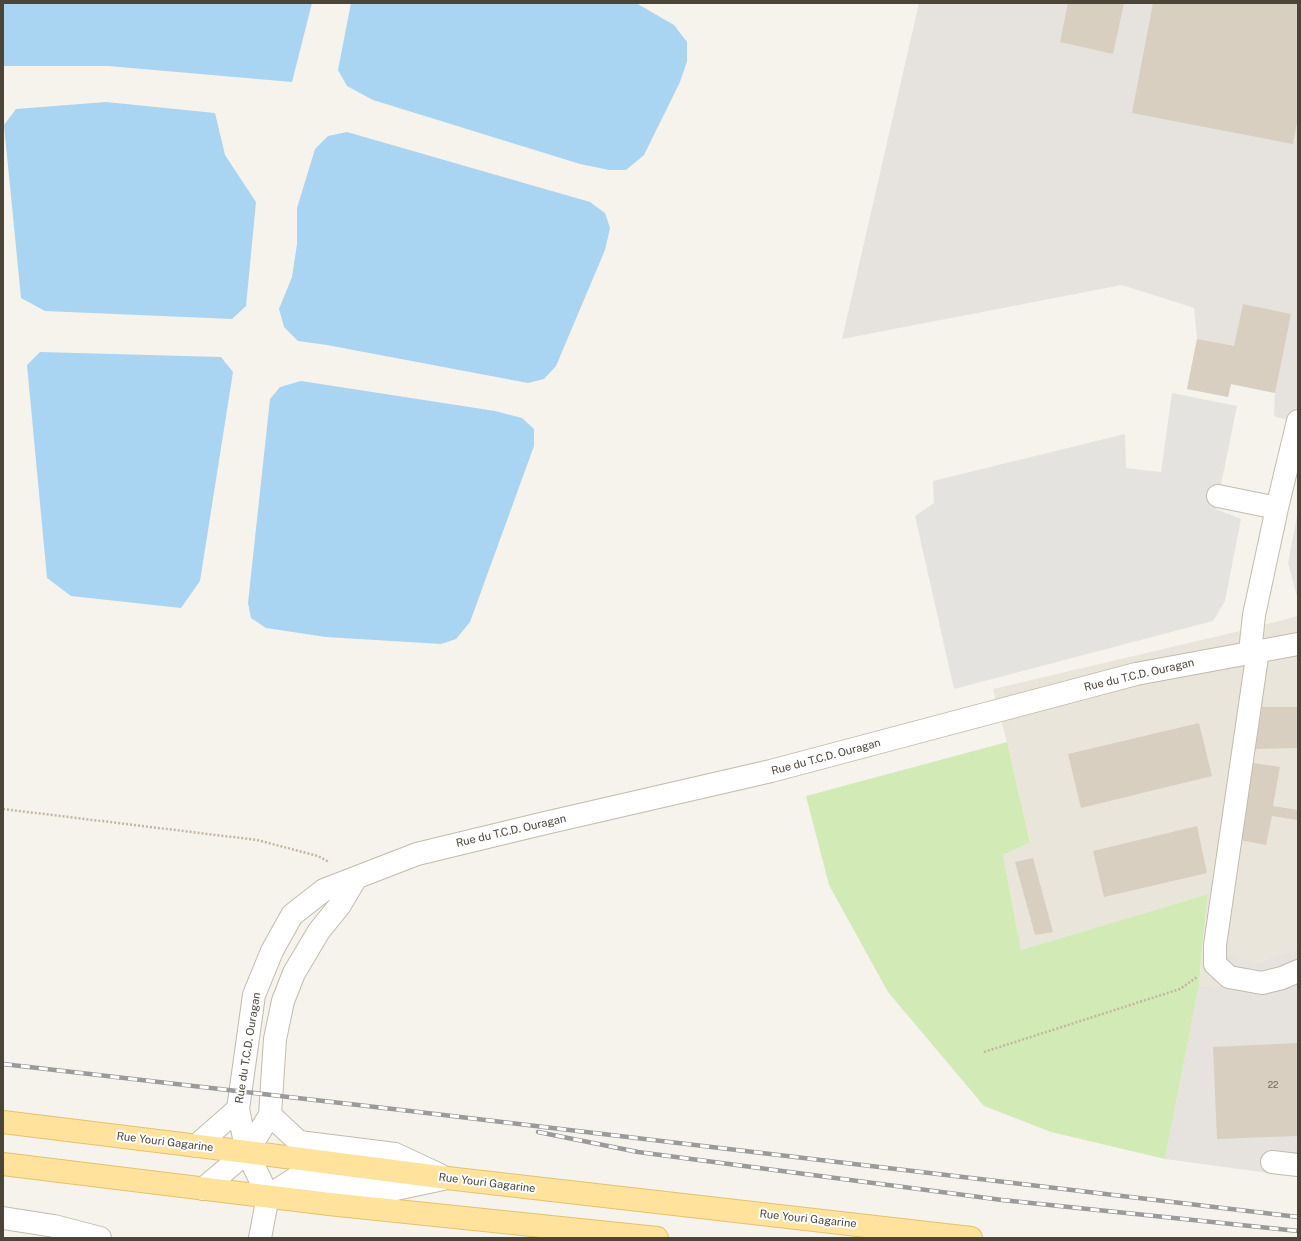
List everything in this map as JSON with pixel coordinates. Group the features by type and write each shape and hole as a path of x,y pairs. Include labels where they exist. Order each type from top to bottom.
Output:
{"main road":[{"name":"Rue Youri Gagarine","path":"3,1122 447,1178 971,1238"},
{"path":"3,1164 329,1204 657,1238"}],"street":[{"path":"1298,421 1254,614 1254,651 1216,944 1215,964 1229,977 1262,983 1282,978 1298,971"},
{"path":"1218,496 1277,508"},
{"name":"Rue du T.C.D. Ouragan","path":"268,1196 247,1152 238,1108 254,995 272,951 292,914 324,890 431,850 771,771 1136,674 1298,644"},
{"path":"203,1189 247,1152 270,1115 276,1039 283,1001 294,973 319,931 340,905 356,878"},
{"path":"196,1146 238,1108"},
{"path":"270,1115 299,1142 395,1154 447,1178"},
{"path":"1272,1162 1298,1165"},
{"path":"260,1238 268,1196 296,1178 391,1190 447,1178"},
{"path":"3,1218 54,1226 100,1238"}],"path":[{"path":"3,809 257,840 318,856 356,878"},
{"path":"984,1052 1180,989 1215,964"}],"shaded area":[{"path":"919,3 1298,3 1298,423 1274,416 1275,393 1231,384 1228,397 1187,389 1197,339 1194,308 1122,285 842,339"},
{"path":"1172,393 1237,406 1216,509 1241,519 1225,601 1213,621 954,689 915,516 934,503 933,481 1125,434 1126,468 1161,472"},
{"path":"1298,511 1298,600 1288,563"},
{"path":"1298,616 1298,948 1253,964 1220,987 1199,985 1208,894 1021,950 1003,855 1030,841 993,689"},
{"path":"1298,948 1298,1177 1165,1159 1199,985 1220,987 1228,952 1253,964"}],"green space":[{"path":"1007,742 1030,842 1003,855 1021,950 1208,894 1199,985 1165,1159 1051,1132 984,1106 888,992 829,885 806,796"}],"water":[{"path":"3,3 312,3 292,82 108,66 3,66"},
{"path":"351,3 636,3 674,25 687,42 687,61 680,82 644,155 626,170 609,170 580,164 373,100 347,86 338,70"},
{"path":"106,102 215,113 225,155 256,202 246,306 232,319 45,311 21,298 4,125 16,109"},
{"path":"347,132 590,202 605,213 610,228 605,250 556,366 544,379 528,383 327,345 298,341 284,327 279,309 292,277 297,244 297,208 315,149 328,136"},
{"path":"40,352 221,357 233,372 200,581 181,608 71,596 47,578 27,365"},
{"path":"301,381 495,411 522,418 534,429 534,446 470,622 456,639 441,644 326,637 266,628 251,618 248,603 270,399 280,387"}],"building":[{"path":"1068,3 1124,3 1113,54 1060,42"},
{"path":"1153,3 1298,3 1298,117 1293,144 1132,113"},
{"path":"1243,304 1291,314 1275,393 1231,384 1228,397 1187,389 1197,339 1234,346"},
{"path":"1262,707 1298,707 1298,748 1255,749"},
{"path":"1199,723 1212,776 1081,808 1068,754"},
{"path":"1253,763 1280,767 1273,806 1298,810 1298,820 1272,816 1266,845 1240,840"},
{"path":"1197,826 1207,873 1104,897 1093,851"},
{"path":"1033,858 1053,932 1035,935 1015,862"},
{"path":"1298,1043 1298,1136 1217,1139 1213,1047"}],"railway":[{"path":"3,1064 1298,1217"},
{"path":"538,1132 638,1152 1002,1200 1298,1231"}]}
